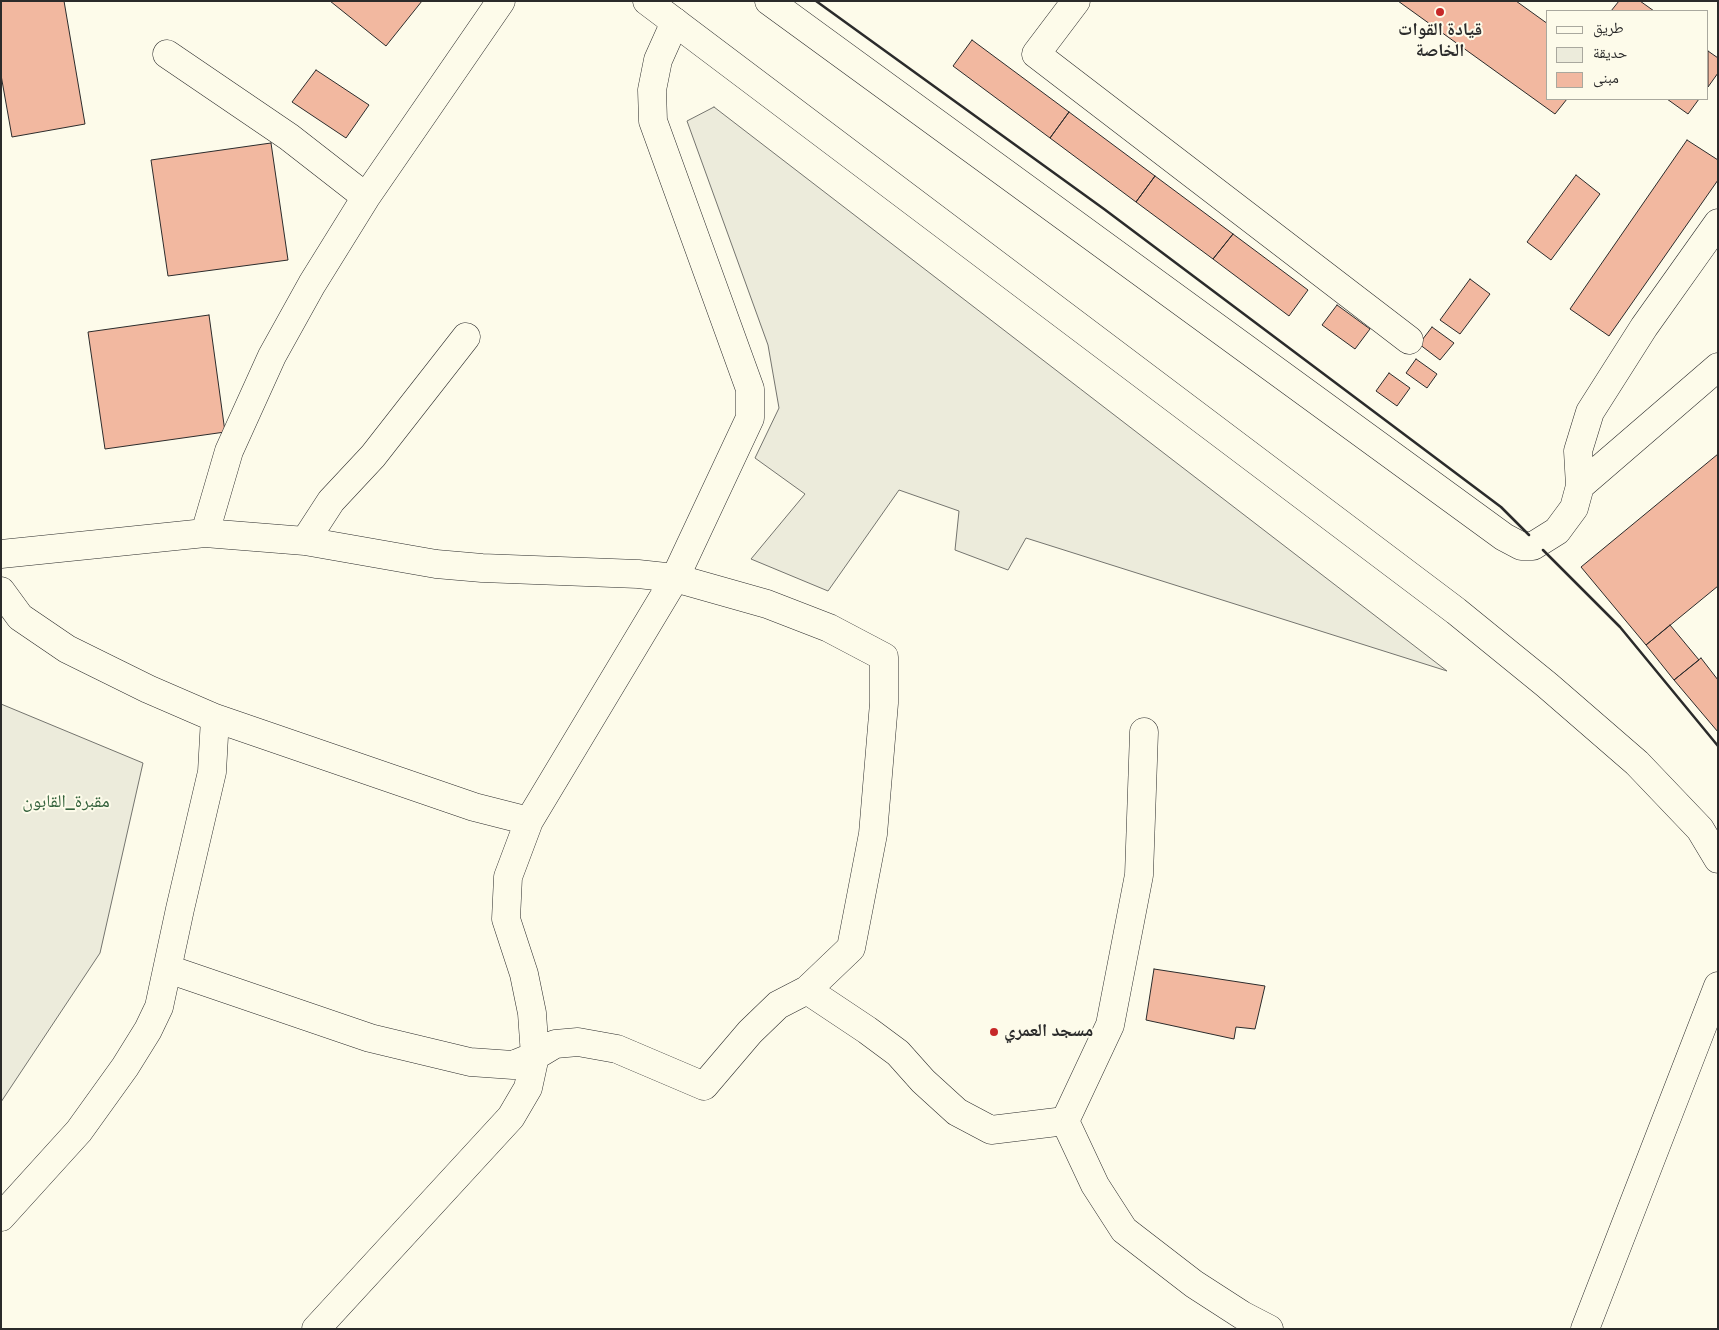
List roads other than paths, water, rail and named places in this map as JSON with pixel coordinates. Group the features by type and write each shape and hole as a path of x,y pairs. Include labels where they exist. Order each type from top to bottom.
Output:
{"street":[{"path":"204,533 229,451 272,356 312,284 366,197 501,1"},
{"path":"646,1 1456,611 1547,685 1637,763 1700,829 1718,858"},
{"path":"769,1 1504,537 1521,546 1533,546 1557,531 1574,508 1580,486 1578,451 1590,412 1644,327 1718,223"},
{"path":"1076,1 1036,54 1409,340"},
{"path":"316,1329 511,1116 528,1088 535,1056 532,1013 524,974 506,919 508,877 529,821 675,578 750,418 750,390 654,121 652,90 658,60 675,22"},
{"path":"167,54 289,137 366,197"},
{"path":"305,541 331,501 373,456 466,337"},
{"path":"1580,486 1718,367"},
{"path":"1,554 204,533 305,541 436,564 482,568 638,574 675,578 767,604 829,628 884,657 884,703 873,834 851,948 807,990 778,1005 750,1032 704,1086 617,1050 578,1042 555,1044 535,1056 513,1065 470,1062 370,1038 168,969"},
{"path":"1,591 20,617 76,654 148,689 215,718 474,807 529,821"},
{"path":"1,1217 79,1131 125,1067 148,1030 159,1007 212,772 215,718"},
{"path":"1065,1121 1110,1025 1139,876 1144,732"},
{"path":"1585,1329 1718,986"},
{"path":"807,990 867,1030 898,1054 923,1081 957,1112 992,1130 1065,1121"},
{"path":"1065,1121 1095,1185 1124,1230 1194,1284 1242,1315 1269,1329"}],"place":[{"name":"قيادة القوات الخاصة","path":"1440,12"},
{"name":"مسجد العمري","path":"994,1032"}],"park label":[{"name":"مقبرة_القابون","path":"66,803"}]}
